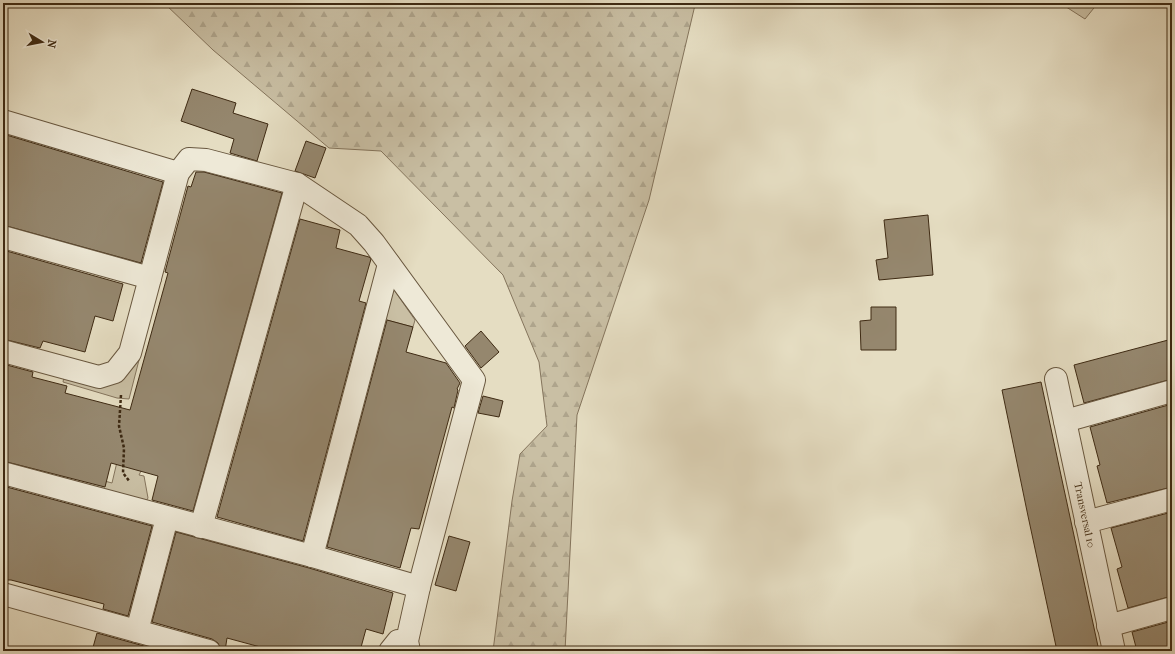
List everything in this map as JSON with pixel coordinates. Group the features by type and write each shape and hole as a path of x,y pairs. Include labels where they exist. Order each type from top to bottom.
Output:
{"street":[{"path":"3,121 178,173"},
{"path":"3,351 99,377 115,372 130,353 178,173 189,159 206,160 297,184 358,224 374,243 474,380 402,648"},
{"path":"201,527 297,184"},
{"path":"3,237 150,278"},
{"path":"312,556 389,264"},
{"name":"Transversal 10","path":"1056,379 1114,651"},
{"path":"1065,421 1172,390"},
{"path":"3,473 312,556 418,587"},
{"path":"1086,522 1172,499"},
{"path":"137,631 167,518"},
{"path":"3,594 209,651"},
{"path":"1108,626 1172,608"}],"path":[{"path":"115,372 122,396 119,426 124,448 123,473 131,484"}],"green space":[{"path":"164,3 698,3 695,5 649,200 577,415 565,651 493,651 512,501 520,454 547,426 539,362 503,275 381,151 329,148 213,50"},
{"path":"1060,3 1098,3 1085,19"},
{"path":"390,288 394,290 415,320 413,327 379,318"},
{"path":"139,360 129,399 117,398 63,382 64,377"},
{"path":"126,424 141,471 139,475 144,476 148,498 143,506 63,484 62,477 64,470 112,483"},
{"path":"152,524 157,525 134,610 130,609"}],"building":[{"path":"192,89 236,103 233,113 268,124 257,161 230,153 234,139 181,121"},
{"path":"3,134 163,182 141,263 3,225"},
{"path":"306,141 326,148 315,178 295,171"},
{"path":"196,172 204,172 282,193 193,511 152,500 158,476 111,463 105,487 3,461 3,364 33,372 32,377 67,386 65,393 130,410 168,273 165,272 188,186 191,187"},
{"path":"928,215 933,275 879,280 876,260 888,258 884,220"},
{"path":"300,219 340,230 336,248 369,257 371,259 359,301 366,303 303,541 217,517"},
{"path":"3,250 123,284 113,321 95,316 85,352 43,341 40,348 3,339"},
{"path":"871,307 896,307 896,350 861,350 860,321 871,320"},
{"path":"387,320 413,327 406,352 446,363 460,383 457,389 454,408 452,407 419,529 411,528 400,568 327,547"},
{"path":"481,331 499,352 481,368 465,346"},
{"path":"1172,339 1172,379 1084,403 1074,365"},
{"path":"1041,382 1099,651 1057,651 1002,390"},
{"path":"483,396 503,401 499,417 478,413"},
{"path":"1172,404 1172,487 1107,503 1097,466 1100,465 1090,427"},
{"path":"3,486 152,526 128,616 103,609 104,604 11,580 3,580"},
{"path":"1172,512 1172,596 1128,608 1117,569 1122,567 1111,528"},
{"path":"176,532 309,568 393,593 383,634 366,629 360,651 275,651 227,638 225,651 221,651 218,643 212,639 152,622"},
{"path":"449,536 470,542 456,591 435,585"},
{"path":"1172,621 1172,651 1137,651 1132,632"},
{"path":"97,633 162,651 92,651"}]}
